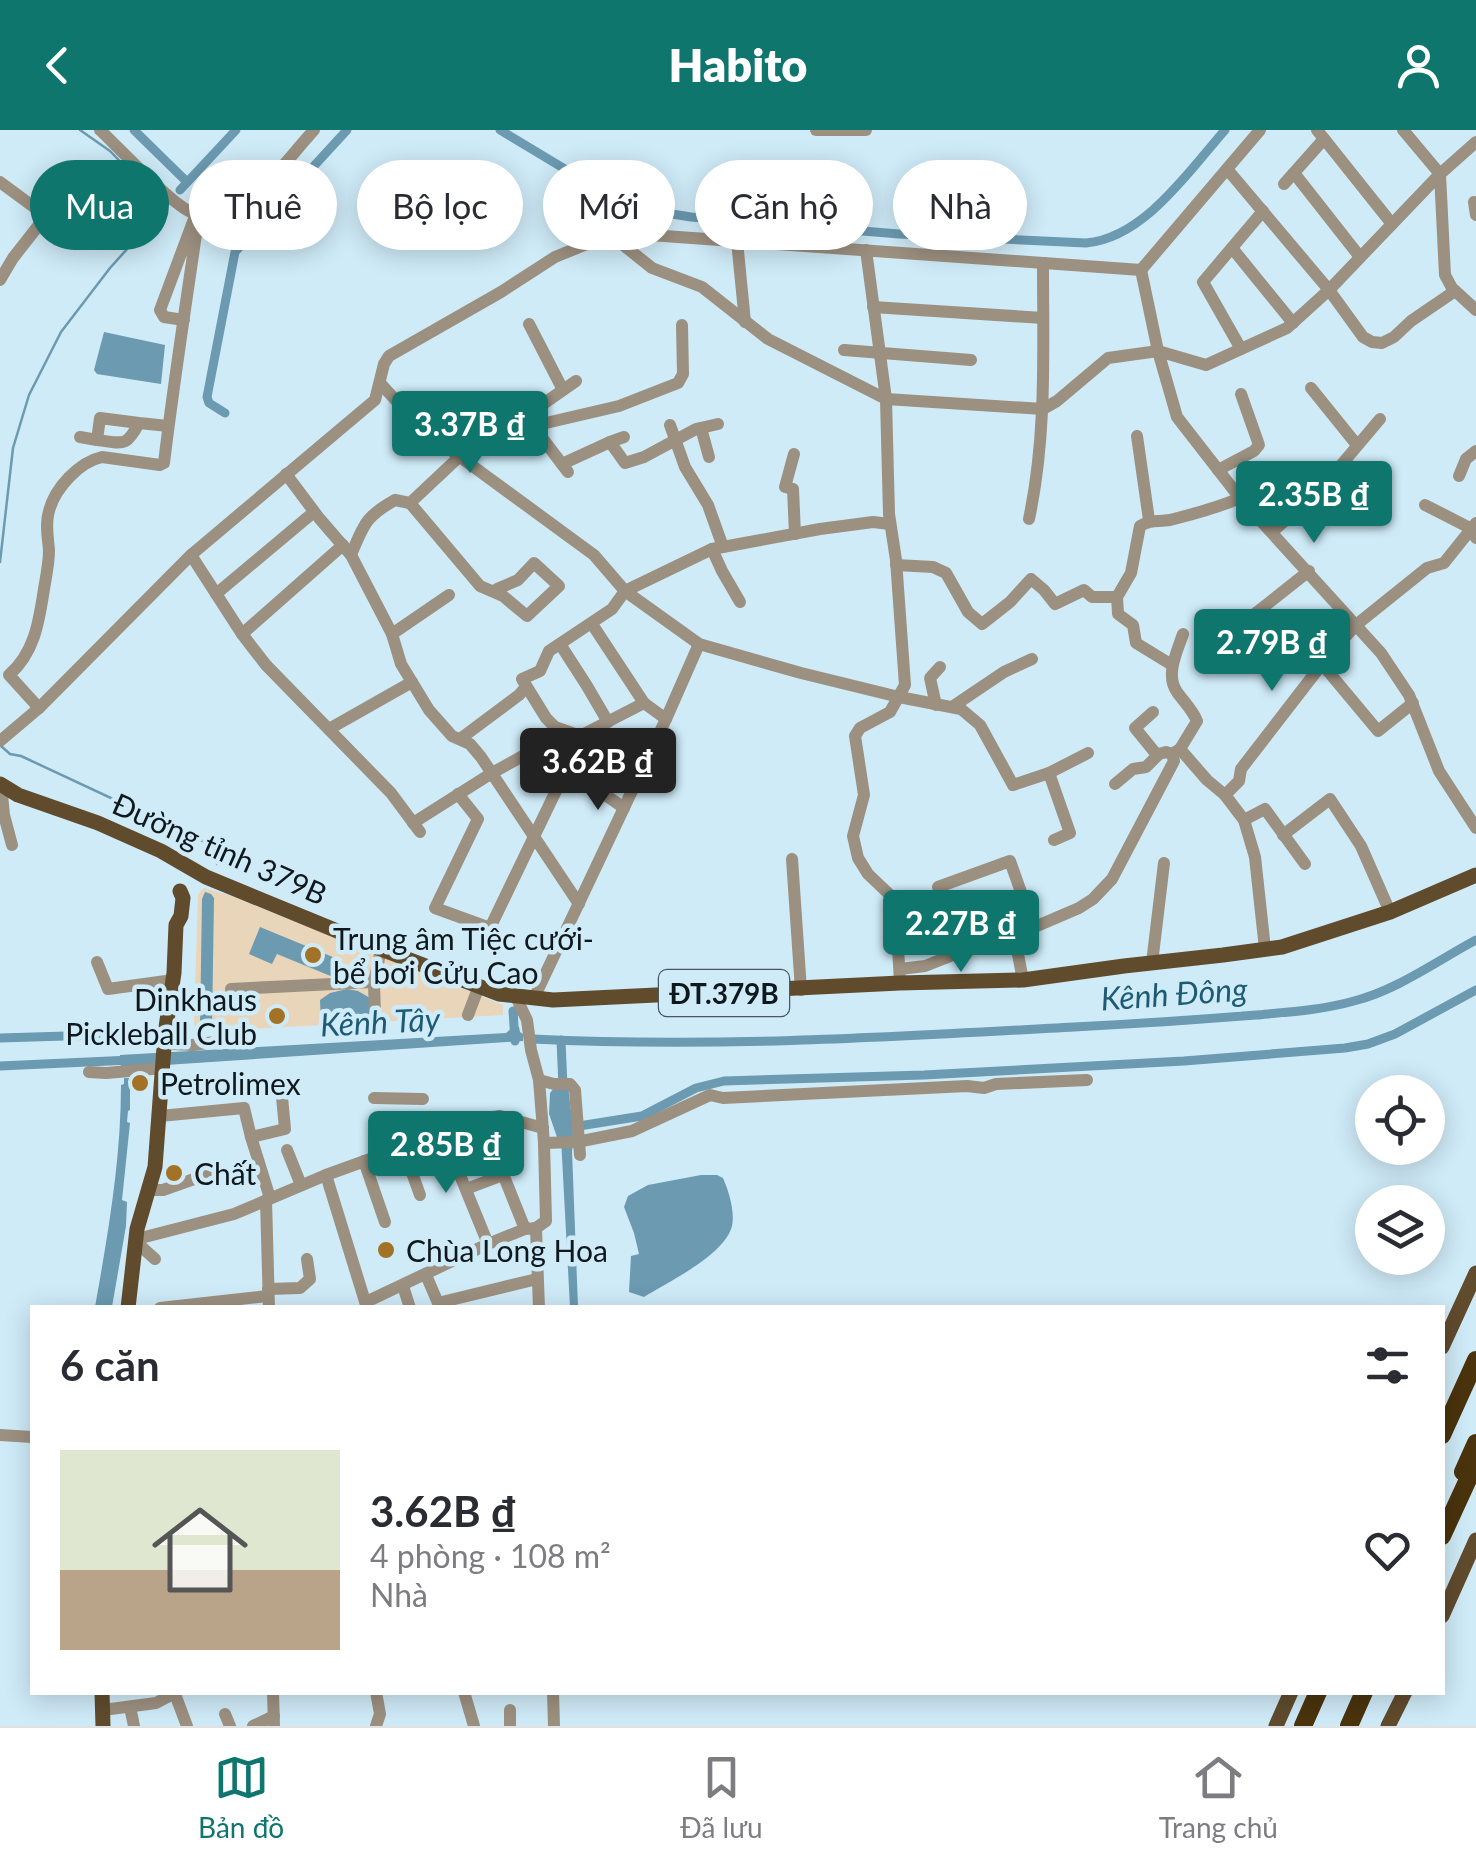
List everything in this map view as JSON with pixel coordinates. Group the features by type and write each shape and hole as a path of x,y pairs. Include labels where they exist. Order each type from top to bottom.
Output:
{"highway":[{"path":"1445,1429 1476,1360"},
{"path":"1445,1511 1476,1444"},
{"path":"1445,1529 1476,1462"},
{"path":"1303,1726 1317,1695"},
{"path":"1311,1726 1325,1695"},
{"path":"1348,1726 1363,1695"},
{"path":"1357,1726 1371,1695"}],"main road":[{"name":"Đường tỉnh 379B","path":"0,784 18,795 98,822 161,850 206,878 381,949 499,994 553,1000 801,990 900,976 1023,980 1282,947 1390,912 1476,875"},
{"path":"128,1305 136,1241 155,1167 173,980 176,925 171,916 172,897 180,891 186,868"},
{"path":"1445,1340 1476,1273"},
{"path":"1445,1609 1476,1540"},
{"path":"1276,1726 1290,1695"},
{"path":"1390,1725 1404,1695"}],"street":[{"path":"100,130 189,211"},
{"path":"287,160 314,130"},
{"path":"816,130 866,130"},
{"path":"1141,270 1260,130"},
{"path":"1403,130 1440,174 1445,275 1454,291 1476,310"},
{"path":"3,739 39,708 191,554 375,400 389,356 554,257 604,237 617,240 652,268 702,287 768,339 886,399 1043,409 1108,358 1158,352 1206,365 1287,328 1476,142 1464,130"},
{"path":"1284,184 1320,135 1392,224"},
{"path":"1227,168 1329,290 1363,338 1382,343 1394,337 1454,291"},
{"path":"1294,173 1360,257"},
{"path":"0,182 30,204"},
{"path":"1241,350 1203,282 1264,211"},
{"path":"184,320 164,317 160,310 189,232"},
{"path":"0,280 30,236"},
{"path":"1232,248 1293,323"},
{"path":"39,708 5,678 20,664 35,638 49,557 48,511 73,474 95,458 164,463 194,250"},
{"path":"738,250 745,322"},
{"path":"1141,270 866,250 886,399 890,524 905,685 890,712 860,728 855,736 864,795 853,836 858,858 890,896 896,910 900,976 972,948 1015,939 1092,899 1112,879 1174,762 1170,753"},
{"path":"1029,518 1043,409 1042,263"},
{"path":"1141,270 1177,417 1240,498 1382,653 1413,703 1438,771 1476,828"},
{"path":"714,296 743,298"},
{"path":"874,306 1043,318"},
{"path":"529,324 563,390"},
{"path":"410,504 459,456 512,418 530,421 620,406 678,383 682,374 682,324"},
{"path":"844,350 972,360"},
{"path":"530,421 576,381"},
{"path":"380,383 422,430 594,555 625,591 699,644 899,697 961,708 980,726 1013,785 1049,773 1088,753"},
{"path":"1312,388 1357,445"},
{"path":"1218,470 1259,444 1241,394"},
{"path":"97,440 100,418 168,426"},
{"path":"1272,532 1320,490 1380,419"},
{"path":"530,421 565,468 617,440 625,463 644,458 672,432 718,424"},
{"path":"80,437 125,443 131,440 139,423"},
{"path":"701,428 709,457"},
{"path":"672,432 686,467 708,504 722,571 740,602"},
{"path":"1138,436 1149,520"},
{"path":"1459,476 1466,460 1476,451"},
{"path":"794,454 785,487 793,489 795,534"},
{"path":"286,474 347,550 392,634 401,664 430,710 452,736 470,744 578,904"},
{"path":"1172,665 1136,642 1133,625 1118,614 1117,597 1132,573 1140,526 1149,520 1164,521 1240,498"},
{"path":"242,634 347,550 372,513 394,500 410,504 480,586 503,596 527,616 559,586 534,563 518,580 496,589"},
{"path":"1225,795 1239,781 1241,769 1356,624 1428,568 1444,563 1474,530 1425,505"},
{"path":"216,594 314,512"},
{"path":"644,702 580,736 555,727 522,679 540,670 548,651 612,609 625,591 717,548 874,522 890,524"},
{"path":"191,554 266,666 391,793 416,827 458,794 541,746"},
{"path":"896,565 933,567 946,573 968,612 982,624 1031,579 1055,604 1084,590 1092,597 1117,597"},
{"path":"1256,613 1309,571"},
{"path":"392,634 449,595"},
{"path":"592,624 644,702 666,720"},
{"path":"1115,784 1132,769 1146,767 1170,753 1196,721 1173,687 1172,665 1184,634"},
{"path":"560,644 608,722"},
{"path":"534,998 699,644"},
{"path":"952,707 1032,658"},
{"path":"1322,664 1378,731 1413,703"},
{"path":"936,705 930,678 940,668"},
{"path":"328,729 412,682"},
{"path":"460,740 526,686"},
{"path":"1153,712 1135,728 1225,795 1244,820 1255,857 1265,949"},
{"path":"458,794 478,819 435,908 490,928 567,768 624,808"},
{"path":"1049,773 1070,832 1054,840"},
{"path":"0,784 12,846"},
{"path":"1283,834 1330,799 1361,846 1390,912"},
{"path":"1461,808 1476,799"},
{"path":"1244,820 1264,809 1305,864"},
{"path":"792,859 801,990"},
{"path":"938,887 1010,860 1030,928"},
{"path":"1152,963 1164,864"},
{"path":"1015,939 1023,980"},
{"path":"375,1017 374,982 381,949"},
{"path":"96,962 108,988 173,980"},
{"path":"231,989 374,982"},
{"path":"468,1015 478,986"},
{"path":"326,1175 366,1305 488,1244 546,1221 552,1143 543,1128 539,1080 526,1020 516,997"},
{"path":"168,1045 193,1046 228,1040"},
{"path":"90,1072 164,1070"},
{"path":"539,1080 570,1084 576,1090 579,1146"},
{"path":"552,1143 579,1146 632,1131 710,1095 722,1098 984,1088 996,1084 1087,1080"},
{"path":"251,1138 285,1129 282,1097"},
{"path":"374,1098 423,1099"},
{"path":"160,1116 244,1108 268,1199 268,1298"},
{"path":"136,1241 234,1214 326,1175 480,1119 500,1116 543,1128"},
{"path":"480,1119 531,1229 539,1305"},
{"path":"442,1132 488,1244"},
{"path":"403,1148 420,1195"},
{"path":"288,1150 302,1185"},
{"path":"364,1162 385,1222"},
{"path":"148,1190 162,1190 211,1172"},
{"path":"466,1189 503,1175"},
{"path":"136,1241 155,1258"},
{"path":"192,1305 268,1298 300,1288 310,1278 307,1259"},
{"path":"426,1274 438,1303 537,1279"},
{"path":"403,1286 409,1305"},
{"path":"0,1434 30,1437"},
{"path":"177,1695 187,1726"},
{"path":"253,1726 274,1721 273,1695"},
{"path":"376,1726 380,1714 377,1695"},
{"path":"465,1695 471,1725"},
{"path":"553,1695 554,1726"},
{"path":"103,1718 154,1698"},
{"path":"130,1708 134,1726"},
{"path":"510,1710 510,1726"}],"shaded area":[{"path":"204,888 503,1005 503,1015 230,1030 194,1026 198,894"}],"water":[{"path":"104,332 165,345 161,384 97,374 94,370"},
{"path":"205,892 214,898 212,1028 200,1027"},
{"path":"260,927 340,960 333,977 277,954 272,964 249,954"},
{"path":"347,989 370,998 372,1019 321,1023 320,1000"},
{"path":"519,1027 523,1041 121,1068 120,1055 506,1033"},
{"path":"124,1078 130,1078 122,1200 127,1202 126,1226 112,1305 95,1305 113,1197"},
{"path":"568,1085 574,1138 578,1305 570,1305 561,1138 557,1137 549,1114 554,1088"},
{"path":"701,1175 723,1178 733,1214 727,1237 694,1267 644,1297 629,1292 631,1256 639,1254 624,1207 628,1196 648,1185"}],"waterway":[{"path":"80,130 119,160"},
{"path":"134,130 187,182"},
{"path":"180,190 236,130"},
{"path":"225,413 209,403 207,397 235,252 347,130"},
{"path":"500,130 628,207 691,217 899,234 1086,243 1107,238 1146,216 1225,130"},
{"path":"0,562 13,448 29,395 61,332 126,250"},
{"path":"1,746 10,754 203,841 213,851 217,864"},
{"name":"Kênh Đông","path":"533,1039 804,1040 1119,1025 1293,1012 1370,996 1476,940"},
{"path":"579,1126 642,1116 696,1088 724,1081 924,1075 1345,1048 1395,1034 1476,990"},
{"path":"515,1041 513,1011 518,1011"},
{"path":"0,1038 99,1035"},
{"name":"Kênh Đông","path":"561,1040 563,1087"},
{"name":"Kênh Tây","path":"0,1066 131,1060"}],"place":[{"name":"Trung âm Tiệc cưới- bể bơi Cửu Cao","path":"313,955"},
{"name":"Dinkhaus Pickleball Club","path":"277,1016"},
{"name":"Petrolimex","path":"140,1083"},
{"name":"Chất","path":"174,1173"},
{"name":"Chùa Long Hoa","path":"386,1250"}]}
